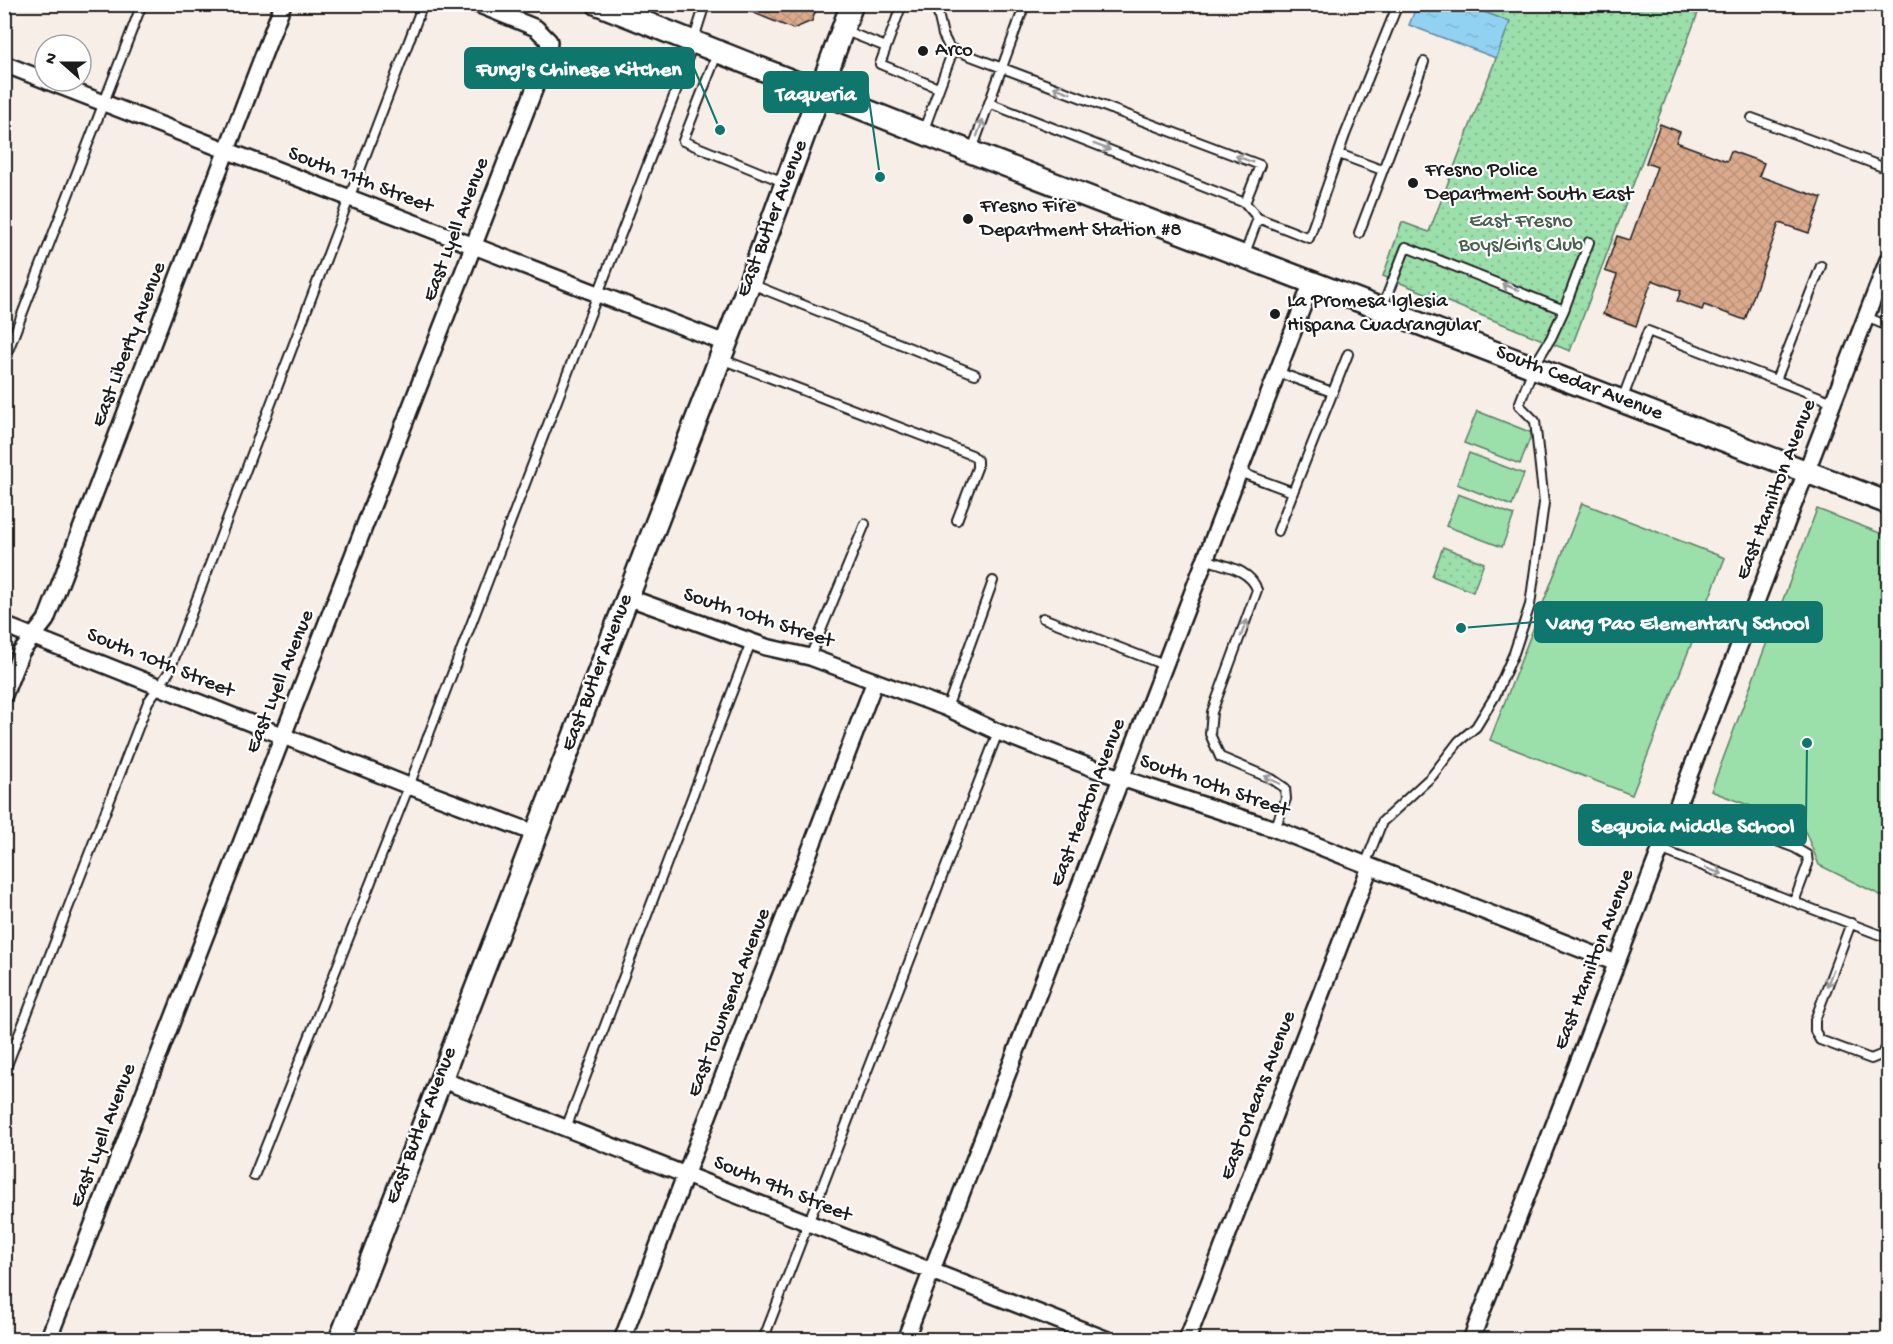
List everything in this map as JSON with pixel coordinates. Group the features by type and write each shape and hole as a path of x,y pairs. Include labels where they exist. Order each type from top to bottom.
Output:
{"street":[{"name":"East Liberty Avenue","path":"4,695 21,652 46,620 284,4"},
{"name":"East Lyell Avenue","path":"48,1340 548,54 549,41 536,28 477,4"},
{"name":"South Cedar Avenue","path":"598,4 971,152 1888,503"},
{"name":"East Butler Avenue","path":"340,1340 749,284 852,4"},
{"name":"South 11th Street","path":"4,64 33,76"},
{"name":"South 11th Street","path":"78,93 598,295 722,351"},
{"name":"East Hamilton Avenue","path":"1471,1340 1888,260"},
{"name":"East Heaton Avenue","path":"905,1340 1312,282"},
{"name":"South 10th Street","path":"627,597 751,642 810,657 946,708 998,732 1122,778 1275,829 1616,963"},
{"name":"South 10th Street","path":"4,625 410,786 535,833"},
{"name":"East Townsend Avenue","path":"622,1340 875,681"},
{"name":"East Orleans Avenue","path":"1187,1340 1367,866"},
{"name":"South 9th Street","path":"440,1079 1108,1340"}],"lane":[{"path":"4,362 142,4"},
{"path":"4,1073 148,702 169,672 423,4"},
{"path":"254,1176 410,786 598,295 693,43 705,4"},
{"path":"902,4 880,64 938,88"},
{"path":"971,152 1024,4"},
{"path":"989,103 1245,203 1258,218 1309,238 1338,154 1398,4"},
{"path":"922,133 952,57 952,49 943,35 937,9"},
{"path":"843,30 886,47"},
{"path":"952,49 1260,165 1245,203"},
{"path":"718,53 683,141 787,183"},
{"path":"1359,233 1424,62"},
{"path":"1752,118 1888,170"},
{"path":"1338,154 1382,170"},
{"path":"1244,256 1258,218"},
{"path":"1367,866 1382,822 1432,776 1459,741 1476,727 1495,696 1517,643 1530,605 1544,503 1535,421 1520,405 1534,366 1564,310 1589,242"},
{"path":"1382,309 1406,248 1564,310"},
{"path":"1776,380 1821,266"},
{"path":"749,284 975,374"},
{"path":"1866,317 1888,326"},
{"path":"1622,400 1648,331 1833,402"},
{"path":"722,351 972,455 977,460 977,468 957,520"},
{"path":"1278,531 1348,354"},
{"path":"1277,372 1332,392"},
{"path":"1239,472 1293,492"},
{"path":"810,657 864,524"},
{"path":"1205,559 1247,574 1255,581 1257,590 1212,712 1210,734 1220,757 1272,779 1284,788 1286,799 1275,829"},
{"path":"946,708 993,581"},
{"path":"1043,618 1164,665"},
{"path":"566,1128 751,642"},
{"path":"763,1340 998,732"},
{"path":"1678,803 1795,848 1807,855 1808,864 1794,902"},
{"path":"1660,849 1888,938"},
{"path":"1851,923 1815,1020 1815,1031 1820,1040 1871,1059 1883,1054 1888,1044"}],"green space":[{"name":"East Fresno Boys/Girls Club","path":"1466,5 1701,5 1570,351 1383,276 1402,222 1429,232 1510,22"},
{"path":"1477,411 1532,433 1520,464 1464,443"},
{"path":"1469,453 1524,474 1512,506 1457,484"},
{"path":"1458,494 1514,515 1502,547 1446,526"},
{"path":"1582,503 1725,558 1632,795 1490,740"},
{"path":"1817,509 1888,536 1888,899 1819,865 1803,826 1711,791"},
{"path":"1443,547 1484,563 1473,592 1432,576"}],"water":[{"path":"1417,5 1466,5 1510,22 1496,58 1409,25"}],"building":[{"path":"732,4 818,4 812,21 793,29"},
{"path":"1660,124 1680,132 1676,142 1727,161 1731,151 1764,163 1759,176 1822,198 1809,233 1779,223 1745,320 1704,305 1702,310 1677,301 1681,291 1652,280 1636,326 1603,314 1617,275 1605,271 1617,236 1630,240 1657,167 1646,163"}],"place":[{"name":"Arco","path":"923,51"},
{"name":"Fung's Chinese Kitchen","path":"720,130"},
{"name":"Taqueria","path":"880,177"},
{"name":"Fresno Police Department South East","path":"1413,183"},
{"name":"Fresno Fire Department Station #8","path":"968,219"},
{"name":"La Promesa Iglesia Hispana Cuadrangular","path":"1275,314"},
{"name":"Vang Pao Elementary School","path":"1461,628"},
{"name":"Sequoia Middle School","path":"1807,743"}]}
